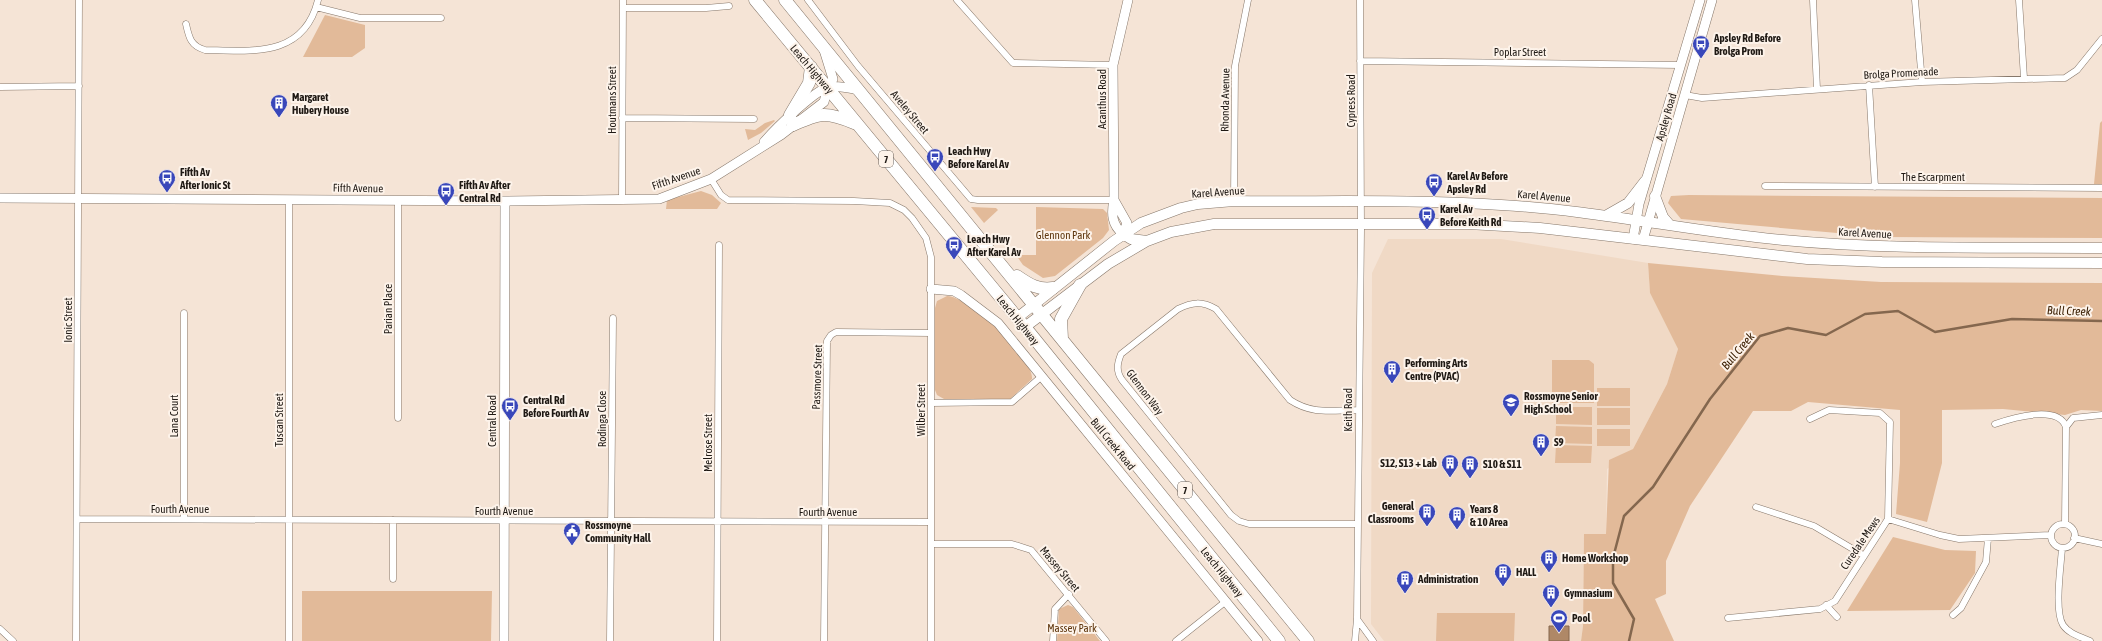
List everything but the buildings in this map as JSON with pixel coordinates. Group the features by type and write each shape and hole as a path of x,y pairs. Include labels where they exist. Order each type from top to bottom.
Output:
{"highway":[{"name":"Leach Highway","path":"755,0 1021,323 1279,641"},
{"name":"Leach Highway","path":"786,0 858,90 1005,267 1042,315 1308,641"},
{"path":"792,120 809,83 810,67"},
{"path":"792,120 818,114 840,117 857,124"},
{"path":"1005,267 1033,287 1043,290 1053,288"},
{"path":"1062,338 1061,319 1080,286"}],"main road":[{"path":"1607,215 1628,203 1645,181"},
{"path":"1655,196 1663,217 1670,225"},
{"name":"Karel Avenue","path":"1021,323 1034,305 1053,288 1123,234 1141,222 1181,208 1198,204 1234,201 1498,204 1607,215 1776,239 1841,244 2102,248"},
{"path":"1021,323 1042,315 1116,259 1147,242 1170,232 1214,224 1497,226 1540,228 1752,253 1856,261 2102,263"},
{"path":"1116,259 1123,234 1131,240 1147,242"}],"street":[{"name":"Ionic Street","path":"76,641 79,198 78,0"},
{"path":"186,24 189,39 196,48 205,50 260,51 275,48 290,40 305,28 318,0"},
{"name":"Houtmans Street","path":"622,200 623,0"},
{"name":"Aveley Street","path":"808,0 858,66 971,199 1114,200"},
{"path":"956,0 1013,63 1114,65"},
{"name":"Acanthus Road","path":"1123,234 1127,223 1114,200 1114,65 1128,0"},
{"name":"Rhonda Avenue","path":"1234,201 1235,66 1248,0"},
{"name":"Cypress Road","path":"1360,0 1361,202"},
{"name":"Apsley Road","path":"1633,239 1635,219 1645,181 1700,0"},
{"name":"Apsley Road","path":"1643,240 1712,0"},
{"path":"1813,0 1817,89"},
{"path":"1915,0 1922,82"},
{"path":"2019,0 2024,78"},
{"path":"623,8 706,8 729,6"},
{"path":"316,7 360,18 440,18"},
{"name":"Brolga Promenade","path":"1684,95 1702,98 1922,82 2065,78 2077,70 2102,39"},
{"path":"822,45 832,79 828,88"},
{"name":"Poplar Street","path":"1360,61 1680,64"},
{"path":"1869,85 1875,187"},
{"path":"0,87 79,86"},
{"path":"828,88 841,86 858,90"},
{"name":"Fifth Avenue","path":"0,198 505,201 659,199 711,178 761,146 776,127 792,120 828,88"},
{"path":"622,118 754,120"},
{"name":"Fifth Avenue","path":"711,178 721,195 728,200 882,202"},
{"name":"The Escarpment","path":"1765,186 2102,188"},
{"name":"Tuscan Street","path":"289,199 289,641"},
{"name":"Parian Place","path":"398,200 398,418"},
{"name":"Central Road","path":"504,641 505,201"},
{"name":"Wilber Street","path":"882,202 896,205 904,210 926,238 931,257 931,641"},
{"name":"Keith Road","path":"1355,641 1357,619 1361,202"},
{"name":"Melrose Street","path":"717,641 719,245"},
{"name":"Bull Creek Road","path":"931,290 954,291 962,295 998,323 1258,641"},
{"name":"Glennon Way","path":"1358,410 1312,410 1302,407 1290,400 1216,309 1199,302 1189,304 1178,309 1121,354 1118,364 1118,374 1122,380 1231,515 1239,521 1249,524 1358,524"},
{"name":"Lana Court","path":"184,313 184,519"},
{"name":"Rodinga Close","path":"610,641 612,318"},
{"name":"Passmore Street","path":"824,641 827,341 831,335 836,332 931,333"},
{"path":"931,403 1012,402 1042,376"},
{"name":"Curedale Mews","path":"1728,618 1820,609 1835,600 1863,555 1888,519 1890,422 1888,418 1880,414 1829,410 1810,419"},
{"path":"1995,424 2018,416 2041,415 2060,418 2066,427 2064,524"},
{"path":"2066,427 2073,418 2102,415"},
{"path":"1756,507 1814,526 1863,555"},
{"name":"Fourth Avenue","path":"77,519 930,522"},
{"path":"1888,519 1940,535 1966,539 2050,536"},
{"path":"393,520 393,580"},
{"path":"2050,536 2056,525 2064,524 2073,530 2074,538 2070,545 2062,548"},
{"path":"2050,536 2053,542 2062,548"},
{"path":"1953,615 1961,608 1982,572 1986,562 1988,538"},
{"path":"2074,538 2102,544"},
{"name":"Massey Street","path":"932,544 1012,544 1031,550 1069,594 1106,641"},
{"path":"2062,548 2059,600 2061,621 2072,633 2090,641"},
{"path":"1053,641 1053,614 1058,605 1069,594"},
{"path":"1176,641 1225,602"},
{"path":"1826,605 1837,617"},
{"path":"1357,619 1373,641"},
{"path":"0,629 13,641"}],"shaded area":[{"name":"Rossmoyne Senior High School","path":"1388,239 1501,239 1648,263 1650,293 1678,349 1667,384 1633,449 1607,469 1606,534 1584,534 1583,625 1581,641 1384,641 1371,624 1372,273"},
{"name":"Pool","path":"1549,626 1569,626 1569,641 1549,641"}],"green space":[{"path":"325,15 365,25 365,48 352,57 303,57"},
{"path":"775,121 761,133 748,140 745,129 755,130 765,123"},
{"path":"2102,121 2102,184 2094,184 2100,123"},
{"path":"701,191 712,195 721,203 717,209 666,209 667,200"},
{"path":"1671,196 2102,198 2102,238 1882,237 1681,219 1668,203"},
{"path":"971,207 996,208 998,210 984,223"},
{"name":"Glennon Park","path":"1036,207 1103,209 1107,213 1109,230 1103,238 1055,276 1043,278 1023,265 1016,255 1036,255"},
{"path":"1648,263 1782,276 1881,282 2102,283 2102,411 2081,410 2065,415 2003,409 1942,410 1942,463 1927,522 1896,514 1900,463 1900,410 1808,402 1791,411 1753,411 1690,506 1666,561 1666,594 1655,599 1674,641 1581,641 1583,626 1584,534 1606,534 1609,460 1633,449 1667,384 1678,349 1650,293"},
{"path":"947,296 957,299 984,317 1023,357 1030,369 1032,379 1010,399 944,399 937,395 935,390 935,308 937,301"},
{"path":"1552,360 1589,360 1594,364 1594,403 1552,403"},
{"path":"1597,388 1630,388 1630,406 1597,406"},
{"path":"1556,407 1592,407 1592,425 1556,424"},
{"path":"1597,408 1630,408 1630,425 1597,425"},
{"path":"1556,426 1592,427 1592,444 1555,443"},
{"path":"1597,429 1630,429 1630,446 1597,446"},
{"path":"1556,445 1592,446 1591,463 1555,463"},
{"path":"1893,537 1945,550 1976,551 1975,573 1950,610 1847,611"},
{"path":"302,591 492,591 491,641 302,641"},
{"name":"Massey Park","path":"1068,605 1073,607 1100,641 1057,641 1059,609"},
{"path":"1437,613 1515,613 1514,641 1436,641"}],"waterway":[{"name":"Bull Creek","path":"1629,641 1634,619 1613,583 1613,558 1624,516 1653,487 1710,399 1760,336 1788,328 1826,335 1865,314 1898,311 1935,332 2012,319 2102,321"}],"place":[{"name":"Apsley Rd Before Brolga Prom","path":"1701,59"},
{"name":"Margaret Hubery House","path":"279,118"},
{"name":"Leach Hwy Before Karel Av","path":"935,172"},
{"name":"Fifth Av After Ionic St","path":"167,193"},
{"name":"Karel Av Before Apsley Rd","path":"1434,197"},
{"name":"Fifth Av After Central Rd","path":"446,206"},
{"name":"Karel Av Before Keith Rd","path":"1427,230"},
{"name":"Leach Hwy After Karel Av","path":"954,260"},
{"name":"Performing Arts Centre (PVAC)","path":"1392,384"},
{"name":"Rossmoyne Senior High School","path":"1511,417"},
{"name":"Central Rd Before Fourth Av","path":"510,421"},
{"name":"S9","path":"1541,457"},
{"name":"S12, S13 + Lab","path":"1450,478"},
{"name":"S10 & S11","path":"1470,479"},
{"name":"General Classrooms","path":"1427,527"},
{"name":"Years 8 & 10 Area","path":"1457,530"},
{"name":"Rossmoyne Community Hall","path":"572,546"},
{"name":"Home Workshop","path":"1549,573"},
{"name":"HALL","path":"1503,587"},
{"name":"Administration","path":"1405,594"},
{"name":"Gymnasium","path":"1551,608"},
{"name":"Pool","path":"1559,633"}]}
